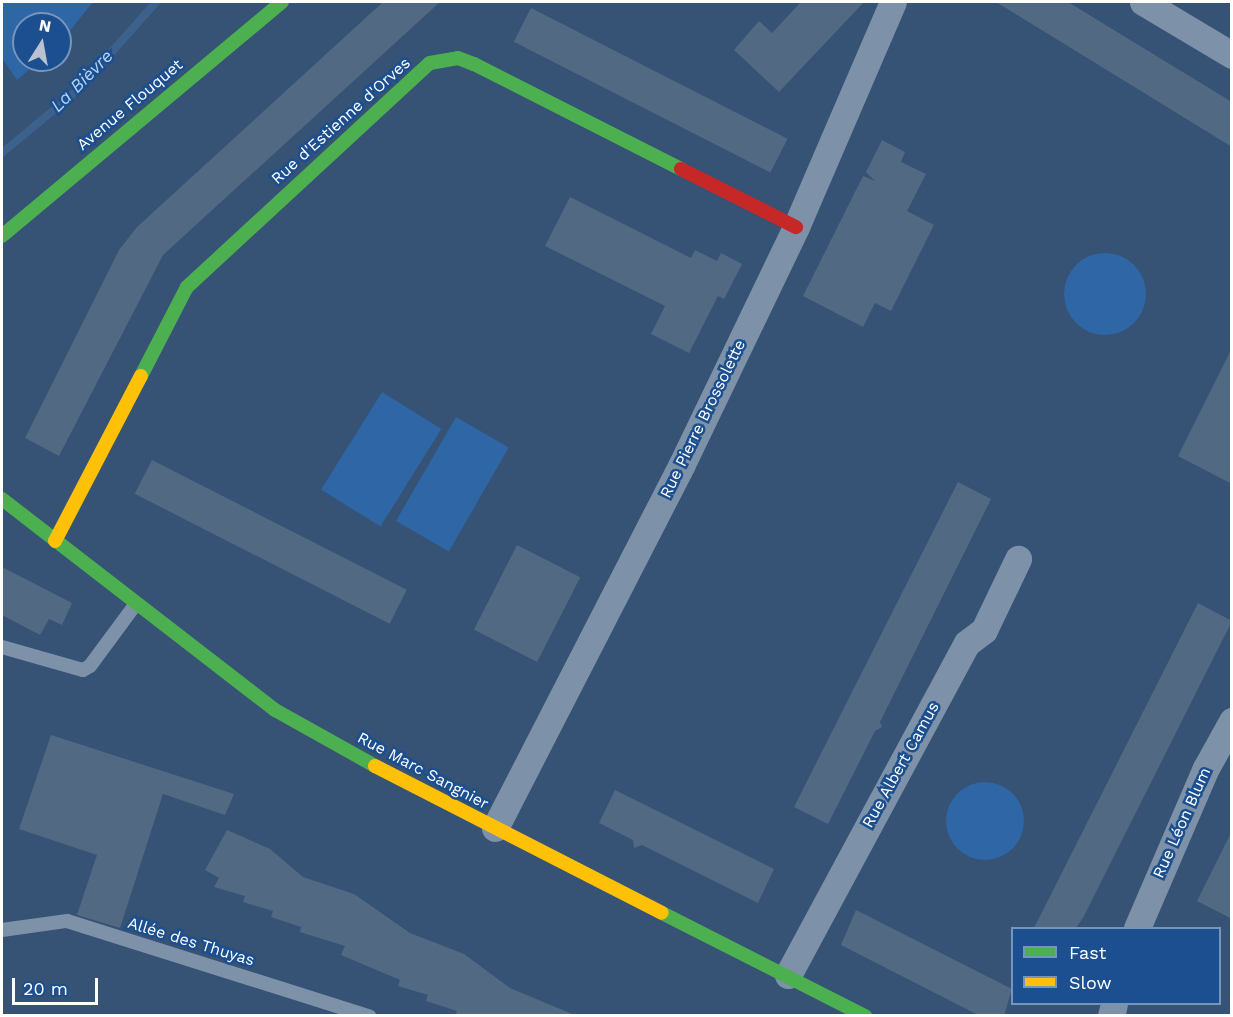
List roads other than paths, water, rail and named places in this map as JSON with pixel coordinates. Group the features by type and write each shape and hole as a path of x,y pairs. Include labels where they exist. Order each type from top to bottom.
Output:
{"street":[{"name":"Avenue Flouquet","path":"2,236 282,2"},
{"name":"Rue Pierre Brossolette","path":"495,828 682,464 796,227 893,2"},
{"path":"1152,4 1232,56"},
{"name":"Rue d'Estienne d'Orves","path":"55,541 187,287 430,63 458,58 474,64 796,227"},
{"name":"Rue Marc Sangnier","path":"2,499 135,605 275,710 382,770 865,1016"},
{"name":"Rue Albert Camus","path":"788,975 968,643 984,630 1018,559"},
{"name":"Rue Léon Blum","path":"1137,927 1206,768 1232,721"}],"lane":[{"path":"2,647 83,670 90,666 135,605"},
{"name":"Allée des Thuyas","path":"2,930 67,921 369,1016"}],"waterway":[{"name":"La Bièvre","path":"2,153 78,90 156,2"}]}
